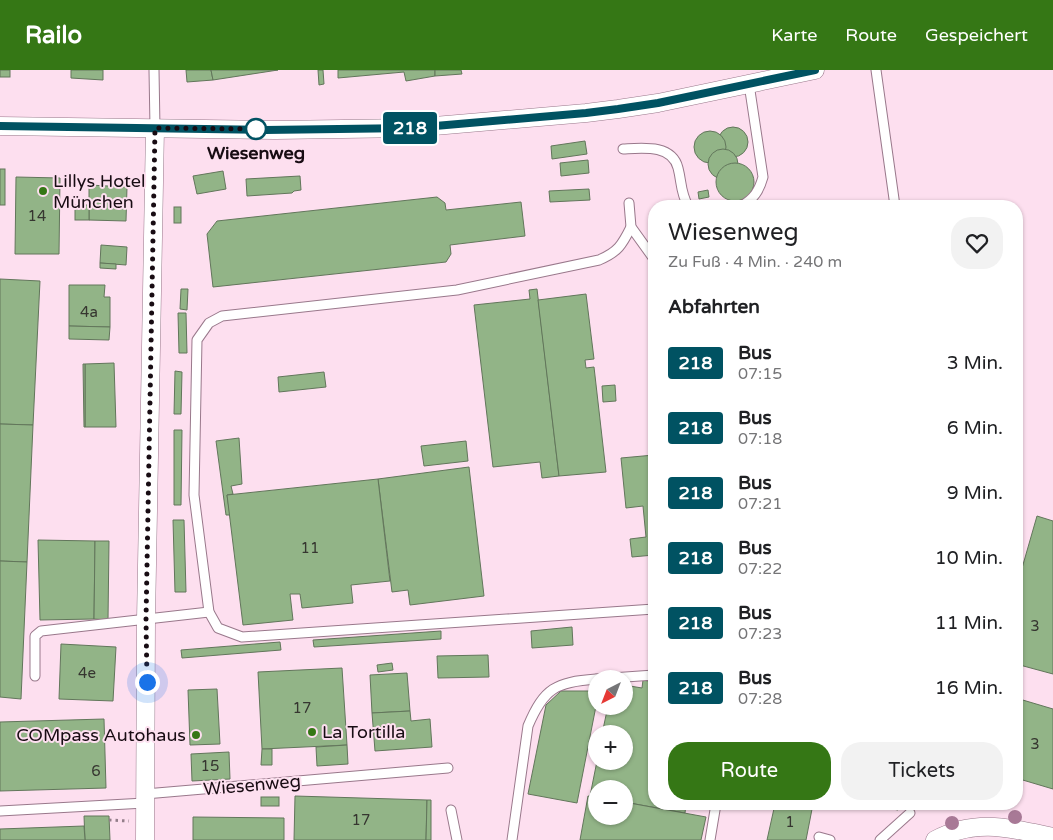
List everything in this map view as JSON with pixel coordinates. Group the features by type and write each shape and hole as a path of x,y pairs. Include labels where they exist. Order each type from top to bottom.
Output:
{"street":[{"path":"0,126 275,130 412,128 586,113 658,103 815,70"},
{"path":"145,840 146,620 155,128"},
{"path":"935,840 971,828 1001,826 1053,837"}],"lane":[{"path":"154,70 155,128"},
{"path":"876,70 894,200"},
{"path":"750,84 763,177 760,189 752,200"},
{"path":"623,149 652,148 666,152 675,159 685,200"},
{"path":"629,203 631,227 623,244 612,254 599,260 457,290 222,316 209,324 197,340 194,495 209,612 218,628 242,637 648,609"},
{"path":"631,227 648,251"},
{"path":"35,676 35,636 41,631 209,612"},
{"path":"633,676 648,675"},
{"path":"512,840 528,726 534,712 544,696 556,687 571,680 588,679"},
{"name":"Wiesenweg","path":"0,810 145,798 448,768"},
{"path":"451,810 456,840"},
{"path":"710,840 715,810"},
{"path":"880,840 910,813"},
{"path":"819,837 830,840"}],"path":[{"path":"109,820 134,821"}],"building":[{"path":"0,70 10,70 10,77 0,77"},
{"path":"71,70 103,70 103,80 71,78"},
{"path":"186,70 211,70 213,80 187,82"},
{"path":"211,70 278,70 213,80"},
{"path":"318,70 323,70 324,84 319,85"},
{"path":"338,70 435,70 435,76 406,81 404,72 338,78"},
{"path":"435,70 461,70 462,74 435,76"},
{"path":"733,127 744,131 748,142 744,153 733,157 722,153 718,142 722,131"},
{"path":"710,131 722,135 726,147 722,159 710,163 698,159 694,147 698,135"},
{"path":"585,141 587,154 552,159 551,146"},
{"path":"723,149 734,153 738,164 734,175 723,179 712,175 708,164 712,153"},
{"path":"588,160 589,173 561,176 560,163"},
{"path":"728,164 742,164 749,168 753,175 753,189 749,196 742,200 728,200 721,196 717,189 717,175 721,168"},
{"path":"0,169 5,169 5,205 0,205"},
{"path":"223,171 226,189 197,194 193,176"},
{"path":"300,176 301,190 292,193 247,196 246,179"},
{"path":"16,177 60,178 59,254 15,254"},
{"path":"89,185 127,187 126,221 89,220"},
{"path":"589,189 590,200 550,202 549,191"},
{"path":"708,190 709,197 699,199 698,192"},
{"path":"437,197 445,203 446,210 521,202 525,236 450,245 451,254 446,262 213,287 207,234 217,221"},
{"path":"75,205 89,205 89,220 75,220"},
{"path":"174,207 181,207 181,223 174,223"},
{"path":"101,245 127,247 126,265 100,263"},
{"path":"100,263 116,264 116,269 100,268"},
{"path":"0,279 40,281 33,425 0,424"},
{"path":"69,285 105,285 104,297 110,297 110,327 69,326"},
{"path":"181,289 188,289 187,310 180,309"},
{"path":"537,289 559,476 542,478 540,462 493,467 474,305 530,299 529,290"},
{"path":"586,294 594,359 585,360 586,368 594,367 606,472 559,476 538,300"},
{"path":"178,313 186,313 187,353 179,353"},
{"path":"69,326 110,327 109,340 69,339"},
{"path":"114,363 116,427 85,427 85,364"},
{"path":"83,364 85,364 85,427 84,427"},
{"path":"175,371 182,372 181,414 174,414"},
{"path":"324,372 326,387 279,392 278,377"},
{"path":"615,385 616,401 603,402 602,386"},
{"path":"0,424 33,425 27,562 0,561"},
{"path":"174,430 182,430 181,505 174,505"},
{"path":"239,438 242,484 231,486 233,494 227,495 230,515 226,515 216,441"},
{"path":"466,441 468,461 424,466 421,446"},
{"path":"648,456 648,556 632,557 630,539 646,537 643,506 626,508 621,458"},
{"path":"469,467 484,596 410,605 408,590 392,592 378,479"},
{"path":"378,479 390,581 351,585 353,603 302,608 300,594 290,594 293,620 243,625 227,495"},
{"path":"1037,516 1053,521 1053,674 1023,666 1023,565"},
{"path":"173,520 184,520 186,592 175,592"},
{"path":"38,540 95,541 94,619 40,620"},
{"path":"95,541 109,541 108,620 94,619"},
{"path":"0,561 27,562 21,699 0,697"},
{"path":"572,627 573,645 532,648 531,631"},
{"path":"441,631 441,639 314,647 313,640"},
{"path":"280,642 281,650 182,658 181,650"},
{"path":"61,644 116,647 113,701 59,699"},
{"path":"488,655 489,677 438,678 437,656"},
{"path":"392,663 393,670 378,672 377,665"},
{"path":"342,668 347,745 262,749 258,672"},
{"path":"407,673 410,711 372,713 370,675"},
{"path":"643,680 648,681 648,806 633,804 633,780 593,780 595,770 633,770 633,725 604,725 606,715 633,715 633,686 642,688"},
{"path":"217,689 220,744 190,745 188,690"},
{"path":"561,691 588,691 588,715 594,715 592,725 588,725 588,747 577,803 528,794 546,705"},
{"path":"1023,700 1053,709 1053,789 1023,780"},
{"path":"410,711 411,721 430,719 432,747 375,751 372,713"},
{"path":"104,719 106,788 0,791 0,722"},
{"path":"347,745 348,764 317,766 316,747"},
{"path":"262,749 272,749 272,765 261,765"},
{"path":"229,752 230,779 192,781 191,754"},
{"path":"295,796 427,800 426,840 294,840"},
{"path":"588,796 588,825 633,825 633,804 648,806 648,810 668,810 706,817 701,840 580,840"},
{"path":"261,797 279,797 279,806 261,806"},
{"path":"427,800 431,800 431,840 426,840"},
{"path":"668,810 685,810 685,813"},
{"path":"774,810 812,810 806,840 767,840"},
{"path":"84,816 109,816 110,840 85,840"},
{"path":"193,817 284,818 284,840 193,840"},
{"path":"84,826 85,840 0,840 0,829"}],"bus line":[{"name":"218","path":"0,126 265,130 412,128 618,109 658,103 815,70"}],"place":[{"name":"Wiesenweg","path":"256,129"},
{"name":"Lillys Hotel München","path":"43,191"},
{"name":"La Tortilla","path":"312,732"},
{"name":"COMpass Autohaus","path":"196,735"}],"route":[{"path":"147,682 146,620 155,128 256,129"}]}
